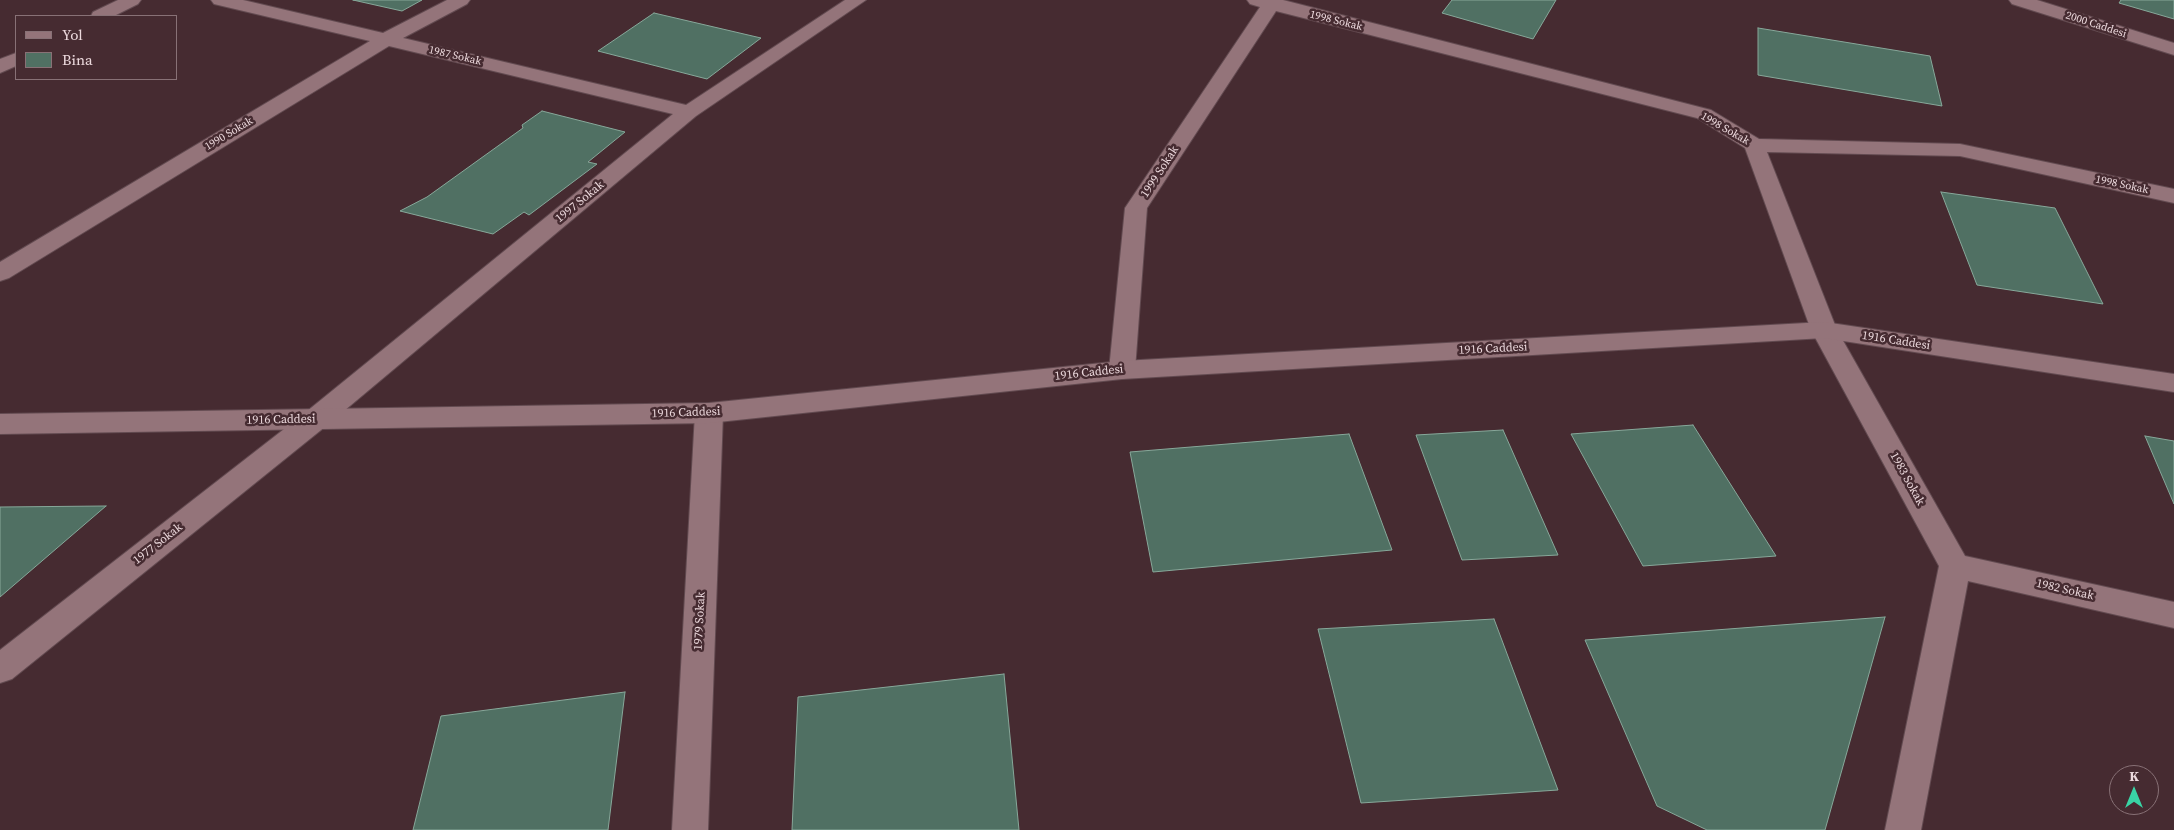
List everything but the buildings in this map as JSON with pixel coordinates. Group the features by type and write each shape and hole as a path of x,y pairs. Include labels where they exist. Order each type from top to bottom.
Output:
{"street":[{"path":"102,15 132,0"},
{"name":"1987 Sokak","path":"220,0 689,112"},
{"name":"1990 Sokak","path":"0,273 387,40 461,0"},
{"name":"1997 Sokak","path":"316,419 689,112 857,0"},
{"name":"2000 Caddesi","path":"2018,0 2174,49"},
{"name":"1998 Sokak","path":"1267,2 1704,114 1754,146 1960,150 2174,196"},
{"name":"1999 Sokak","path":"1122,370 1136,208 1267,2"},
{"path":"0,67 15,60"},
{"name":"1983 Sokak","path":"1754,146 1824,330 1955,566"},
{"name":"1916 Caddesi","path":"0,424 709,413 1122,370 1824,330 2174,383"},
{"name":"1979 Sokak","path":"690,830 709,413"},
{"name":"1977 Sokak","path":"0,669 316,419"},
{"path":"1903,830 1955,566"},
{"name":"1982 Sokak","path":"1955,566 2174,615"}]}
